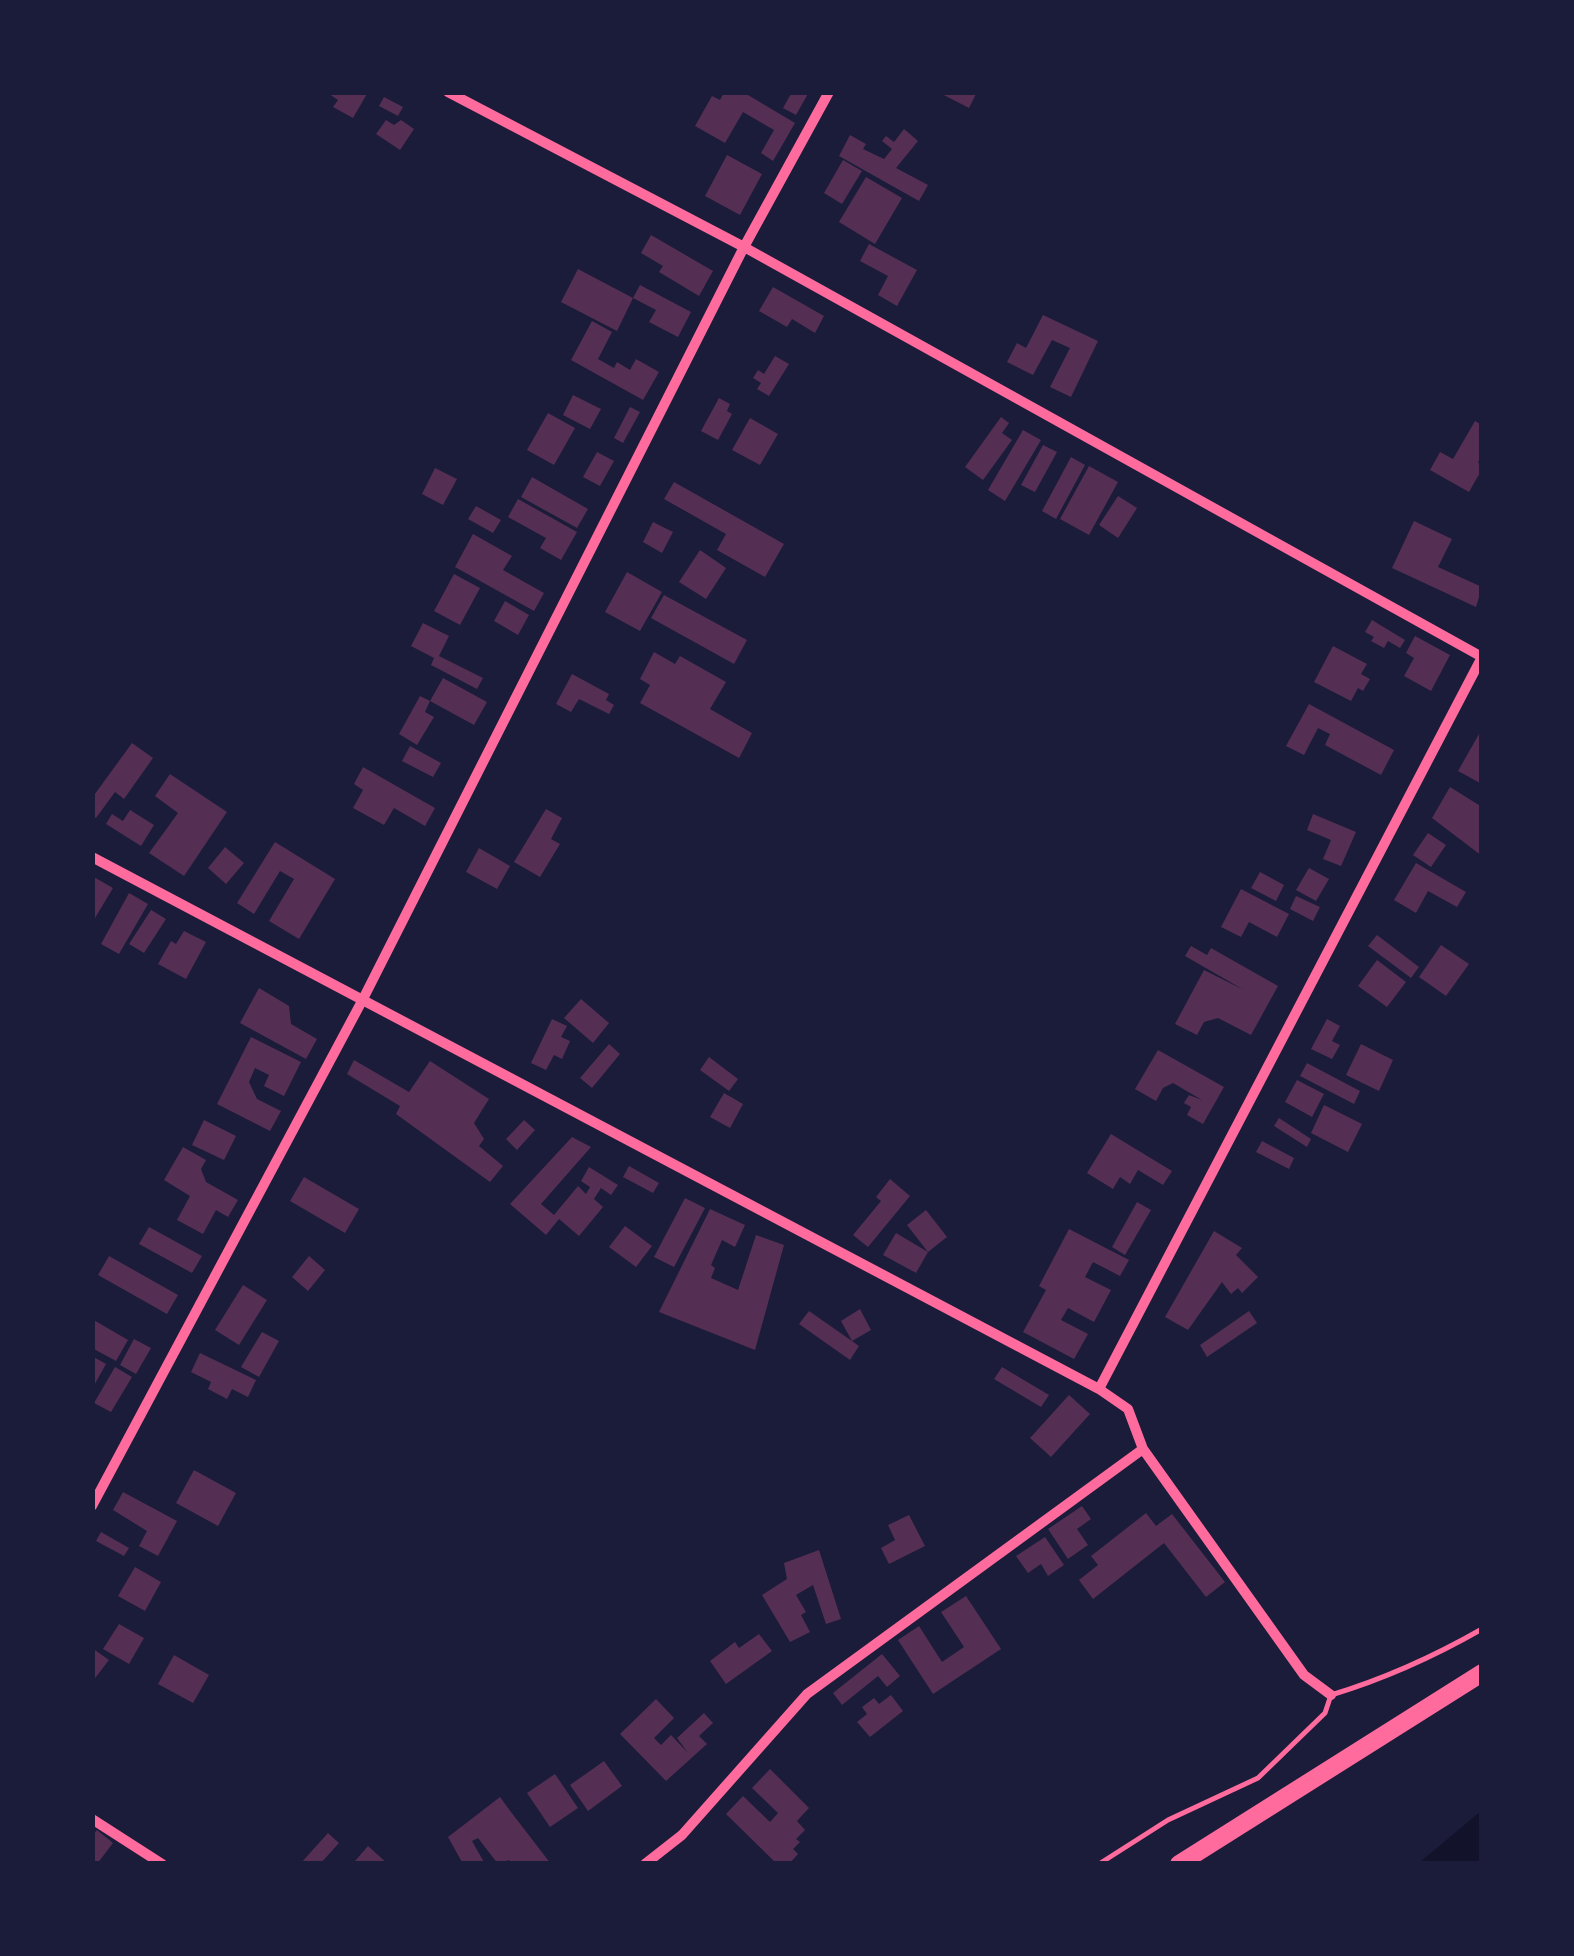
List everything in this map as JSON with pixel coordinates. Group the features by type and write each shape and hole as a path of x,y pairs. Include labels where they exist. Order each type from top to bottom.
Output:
{"main road":[{"path":"1179,1864 1482,1674"}],"street":[{"path":"448,92 744,247 1481,657 1099,1389"},
{"path":"92,1506 362,1001 744,247 829,92"},
{"path":"92,857 1099,1389 1128,1409 1143,1448 1304,1675 1331,1695"},
{"path":"645,1864 682,1835 807,1694 1143,1448"},
{"path":"92,1819 162,1864"}],"lane":[{"path":"1099,1864 1168,1820 1258,1778 1325,1713 1331,1695 1376,1681 1482,1628"}],"shaded area":[{"path":"1481,1811 1481,1863 1419,1863"}],"building":[{"path":"326,92 368,92 353,118 333,107 338,100"},
{"path":"724,92 743,92 795,123 773,161 761,153 774,130 743,112 725,143 695,126 712,96 720,100"},
{"path":"792,92 809,92 796,115 783,108"},
{"path":"938,92 977,92 969,108"},
{"path":"384,97 403,107 398,116 379,106"},
{"path":"386,120 394,125 401,120 414,129 400,150 376,134"},
{"path":"904,129 918,141 896,168 928,185 919,201 839,156 850,135 866,144 863,149 884,159 892,149 882,141 886,136 894,142"},
{"path":"727,155 762,174 740,215 705,196"},
{"path":"843,160 862,171 842,204 824,193"},
{"path":"866,177 902,198 875,244 839,222"},
{"path":"651,235 713,271 699,296 659,272 663,266 641,253"},
{"path":"869,244 917,270 897,306 878,295 888,276 860,261"},
{"path":"578,269 633,298 617,331 561,302"},
{"path":"640,285 691,312 678,337 649,322 656,310 633,298"},
{"path":"773,287 824,316 815,333 792,319 787,327 759,311"},
{"path":"1043,315 1098,341 1071,397 1050,387 1070,348 1052,340 1033,375 1007,362 1017,343 1026,348"},
{"path":"592,321 612,332 598,359 614,368 617,362 630,370 636,359 659,372 643,400 571,360"},
{"path":"775,356 789,364 769,396 757,389 761,383 753,378 758,370 764,374"},
{"path":"573,395 601,409 590,429 563,415"},
{"path":"719,398 730,404 727,411 732,414 718,440 701,431"},
{"path":"630,407 640,412 623,443 614,438"},
{"path":"548,413 575,428 554,465 527,450"},
{"path":"1001,417 1009,423 1002,433 1012,440 983,480 965,467"},
{"path":"750,418 778,434 760,465 732,450"},
{"path":"1475,421 1482,425 1482,456 1478,462 1482,469 1469,492 1430,470 1440,452 1453,459"},
{"path":"1023,430 1041,440 1005,501 988,490"},
{"path":"1043,445 1057,452 1035,492 1021,485"},
{"path":"597,452 614,461 600,486 583,477"},
{"path":"1071,457 1085,465 1056,519 1042,511"},
{"path":"1089,466 1118,482 1089,535 1060,519"},
{"path":"435,468 457,479 443,505 422,494"},
{"path":"532,477 588,509 577,528 521,497"},
{"path":"674,482 784,544 765,577 717,550 726,534 664,499"},
{"path":"1118,496 1137,508 1118,538 1099,525"},
{"path":"518,499 577,532 561,560 540,548 546,538 508,517"},
{"path":"476,506 501,520 493,533 468,519"},
{"path":"1414,521 1452,539 1438,567 1482,587 1476,607 1392,568"},
{"path":"653,522 673,532 662,553 643,542"},
{"path":"473,534 512,556 503,570 544,593 534,611 455,567"},
{"path":"700,550 726,568 706,599 679,582"},
{"path":"627,572 662,592 640,631 605,612"},
{"path":"454,574 480,588 460,625 434,611"},
{"path":"664,595 747,640 734,664 651,618"},
{"path":"505,601 529,615 518,635 494,621"},
{"path":"1372,620 1405,640 1400,648 1388,641 1384,648 1371,641 1374,637 1365,632"},
{"path":"423,623 449,636 439,656 483,678 477,689 431,665 434,658 411,646"},
{"path":"1415,636 1450,655 1431,691 1404,676 1414,658 1406,653"},
{"path":"1333,646 1367,664 1361,674 1370,679 1363,691 1358,688 1351,701 1314,682"},
{"path":"654,652 675,664 680,656 726,682 710,709 752,733 739,758 640,703 650,685 640,679"},
{"path":"572,674 609,694 606,700 614,705 609,714 579,699 571,712 556,704"},
{"path":"443,678 487,702 474,725 430,701"},
{"path":"420,696 430,701 425,712 434,717 417,745 399,734"},
{"path":"1309,704 1394,750 1381,775 1325,745 1330,734 1318,728 1304,755 1286,746"},
{"path":"1479,734 1482,735 1482,784 1458,771"},
{"path":"132,743 153,758 124,799 115,792 96,818 92,815 92,798"},
{"path":"410,746 441,763 433,777 402,761"},
{"path":"363,767 435,808 425,826 394,808 384,825 353,808 363,790 354,784"},
{"path":"170,774 227,812 184,876 149,853 178,813 155,796"},
{"path":"1450,787 1482,807 1482,856 1432,818"},
{"path":"546,809 562,818 551,839 560,844 540,877 514,862"},
{"path":"130,810 154,825 141,846 106,824 112,814 123,821"},
{"path":"1313,814 1356,832 1341,866 1323,859 1331,840 1307,830"},
{"path":"1428,833 1446,845 1431,867 1413,855"},
{"path":"275,842 335,879 299,939 269,921 294,879 280,871 254,914 237,903"},
{"path":"225,847 244,863 226,884 208,868"},
{"path":"479,848 510,866 497,889 466,872"},
{"path":"1416,863 1466,892 1457,907 1428,891 1416,913 1394,900"},
{"path":"1309,868 1329,879 1316,901 1296,890"},
{"path":"1260,872 1284,885 1276,901 1251,888"},
{"path":"92,876 113,888 95,918 92,916"},
{"path":"1241,889 1289,914 1277,937 1249,922 1241,937 1221,927"},
{"path":"129,893 148,904 119,954 101,944"},
{"path":"1296,896 1320,907 1313,921 1290,909"},
{"path":"151,910 166,919 144,953 129,944"},
{"path":"184,931 206,942 186,979 158,964 171,941 176,944"},
{"path":"1377,935 1419,967 1411,978 1368,946"},
{"path":"1441,945 1469,964 1446,996 1419,977"},
{"path":"1191,946 1207,955 1211,948 1278,986 1251,1035 1218,1018 1204,1022 1197,1035 1175,1024 1204,970 1244,990 1185,956"},
{"path":"1377,960 1406,982 1387,1007 1358,986"},
{"path":"259,988 289,1006 291,1024 317,1039 306,1059 240,1023"},
{"path":"581,999 609,1023 593,1043 564,1018"},
{"path":"552,1019 567,1026 561,1037 570,1041 562,1059 554,1055 546,1070 531,1063"},
{"path":"1327,1019 1340,1026 1332,1041 1340,1045 1332,1059 1311,1049"},
{"path":"251,1037 301,1062 284,1096 264,1086 269,1075 255,1068 249,1082 257,1099 281,1111 270,1131 217,1104"},
{"path":"609,1044 620,1054 592,1088 580,1078"},
{"path":"1361,1044 1393,1060 1379,1091 1346,1075"},
{"path":"1158,1050 1224,1087 1203,1124 1187,1115 1191,1107 1184,1103 1189,1095 1202,1100 1173,1083 1163,1088 1156,1101 1135,1089"},
{"path":"709,1057 738,1079 729,1091 700,1070"},
{"path":"354,1060 409,1092 430,1061 489,1099 474,1123 484,1139 479,1146 503,1166 490,1182 396,1114 400,1106 347,1074"},
{"path":"1307,1063 1360,1091 1354,1104 1300,1076"},
{"path":"1297,1080 1324,1094 1312,1117 1285,1102"},
{"path":"724,1093 743,1104 730,1128 710,1117"},
{"path":"1324,1105 1362,1124 1348,1152 1311,1133"},
{"path":"1279,1118 1311,1139 1307,1147 1274,1126"},
{"path":"204,1120 236,1136 224,1160 192,1145"},
{"path":"524,1120 535,1130 517,1150 506,1139"},
{"path":"1111,1134 1172,1171 1163,1185 1138,1170 1130,1184 1120,1177 1113,1189 1087,1173"},
{"path":"572,1137 591,1147 541,1204 554,1215 578,1186 586,1194 590,1187 581,1181 589,1167 618,1185 611,1195 601,1188 594,1199 603,1207 579,1236 559,1219 546,1235 510,1204"},
{"path":"1262,1141 1294,1158 1289,1169 1256,1152"},
{"path":"183,1147 206,1160 201,1169 206,1182 238,1200 228,1217 216,1210 203,1234 177,1220 190,1196 164,1180"},
{"path":"629,1166 659,1183 653,1193 623,1177"},
{"path":"304,1177 359,1209 345,1233 290,1201"},
{"path":"890,1179 910,1196 868,1247 853,1235 881,1201 876,1197"},
{"path":"685,1198 705,1208 674,1267 654,1257"},
{"path":"1137,1202 1151,1210 1125,1255 1112,1247"},
{"path":"710,1209 745,1225 735,1247 722,1240 711,1265 715,1268 711,1278 738,1290 756,1235 784,1245 755,1350 659,1312"},
{"path":"926,1210 947,1237 928,1252 907,1225"},
{"path":"625,1226 652,1246 636,1267 609,1247"},
{"path":"149,1227 202,1256 192,1273 139,1244"},
{"path":"1069,1229 1129,1260 1120,1276 1093,1262 1085,1277 1111,1290 1094,1322 1068,1308 1061,1320 1088,1334 1074,1359 1023,1332 1046,1290 1039,1286"},
{"path":"1214,1231 1242,1248 1236,1255 1258,1277 1242,1293 1238,1288 1231,1294 1222,1282 1188,1330 1165,1317"},
{"path":"896,1233 928,1252 916,1273 883,1255"},
{"path":"109,1256 178,1295 167,1314 98,1275"},
{"path":"309,1256 325,1270 308,1291 292,1277"},
{"path":"243,1285 267,1300 239,1345 215,1330"},
{"path":"860,1309 871,1330 852,1341 841,1321"},
{"path":"809,1311 859,1346 850,1360 799,1324"},
{"path":"1249,1311 1257,1323 1207,1357 1200,1345"},
{"path":"92,1319 128,1340 116,1361 92,1348"},
{"path":"262,1332 279,1341 259,1377 241,1367"},
{"path":"134,1339 151,1348 136,1374 120,1365"},
{"path":"200,1353 256,1380 248,1397 232,1389 227,1399 208,1389 211,1382 191,1372"},
{"path":"92,1356 106,1364 92,1389"},
{"path":"115,1367 132,1377 111,1412 94,1403"},
{"path":"1002,1367 1049,1395 1041,1407 994,1379"},
{"path":"1069,1395 1090,1414 1051,1457 1030,1438"},
{"path":"194,1470 236,1493 218,1526 176,1503"},
{"path":"123,1492 177,1521 158,1556 139,1546 147,1531 113,1510"},
{"path":"1082,1506 1091,1519 1077,1529 1088,1545 1068,1559 1048,1529"},
{"path":"1146,1513 1156,1526 1172,1514 1225,1582 1206,1597 1164,1543 1093,1599 1079,1580 1098,1565 1091,1556"},
{"path":"909,1515 925,1546 889,1564 881,1548 895,1540 888,1525"},
{"path":"101,1532 129,1548 124,1556 96,1541"},
{"path":"1045,1537 1064,1565 1048,1576 1041,1564 1028,1573 1016,1556"},
{"path":"819,1550 841,1619 826,1624 813,1585 796,1595 806,1612 801,1615 810,1632 790,1642 762,1595 787,1579 784,1563"},
{"path":"135,1567 161,1582 145,1611 118,1596"},
{"path":"966,1596 1001,1649 933,1694 898,1640 919,1626 942,1662 964,1647 941,1612"},
{"path":"119,1624 144,1638 129,1664 103,1649"},
{"path":"759,1634 772,1651 726,1684 710,1661 735,1642 739,1648"},
{"path":"92,1648 109,1660 92,1682"},
{"path":"882,1654 900,1676 887,1687 878,1676 842,1705 833,1693"},
{"path":"174,1655 209,1675 193,1703 158,1684"},
{"path":"891,1695 903,1711 870,1737 857,1722 867,1714 862,1707 874,1698 879,1704"},
{"path":"656,1699 674,1718 654,1738 661,1745 671,1735 688,1753 677,1738 704,1713 713,1723 699,1736 707,1744 666,1781 620,1734"},
{"path":"604,1761 622,1786 588,1811 570,1785"},
{"path":"770,1769 809,1808 797,1821 805,1830 796,1839 800,1842 793,1849 798,1854 789,1864 777,1864 726,1814 743,1796 770,1822 778,1813 752,1788"},
{"path":"555,1774 578,1808 550,1827 527,1793"},
{"path":"500,1797 551,1864 512,1864 509,1860 498,1864 478,1838 472,1841 485,1864 463,1864 448,1837"},
{"path":"97,1830 113,1843 97,1864 92,1864 92,1836"},
{"path":"328,1833 339,1843 320,1864 300,1864"},
{"path":"368,1846 388,1864 355,1861"}]}
